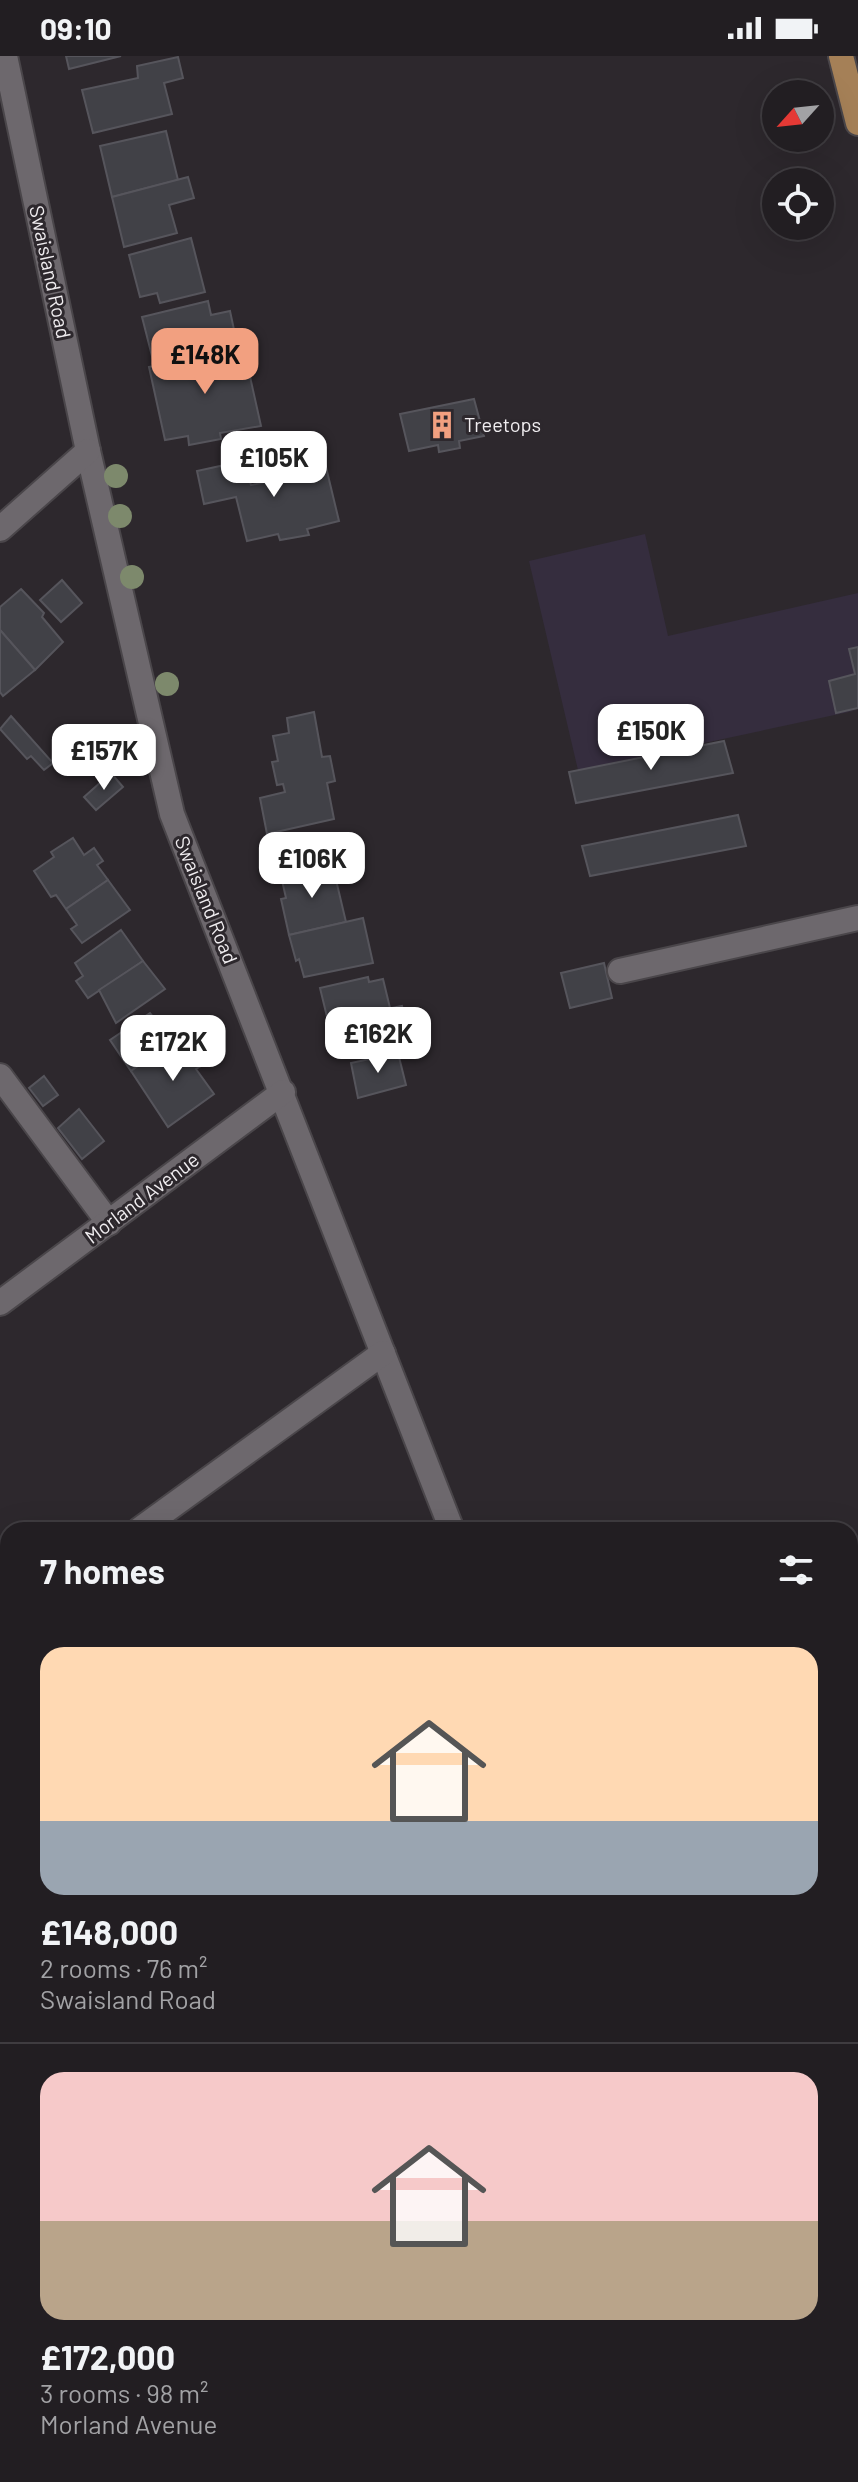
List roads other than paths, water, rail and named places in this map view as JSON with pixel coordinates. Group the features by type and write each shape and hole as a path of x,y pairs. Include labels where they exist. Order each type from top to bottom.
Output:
{"main road":[{"path":"841,56 858,123"}],"street":[{"name":"Swaisland Road","path":"5,56 88,451 172,814 448,1522"},
{"path":"0,529 88,451"},
{"path":"620,971 858,918"},
{"path":"0,1076 109,1223"},
{"name":"Morland Avenue","path":"0,1303 283,1092"},
{"path":"150,1522 383,1353"}],"place":[{"name":"Treetops","path":"442,425"}]}
